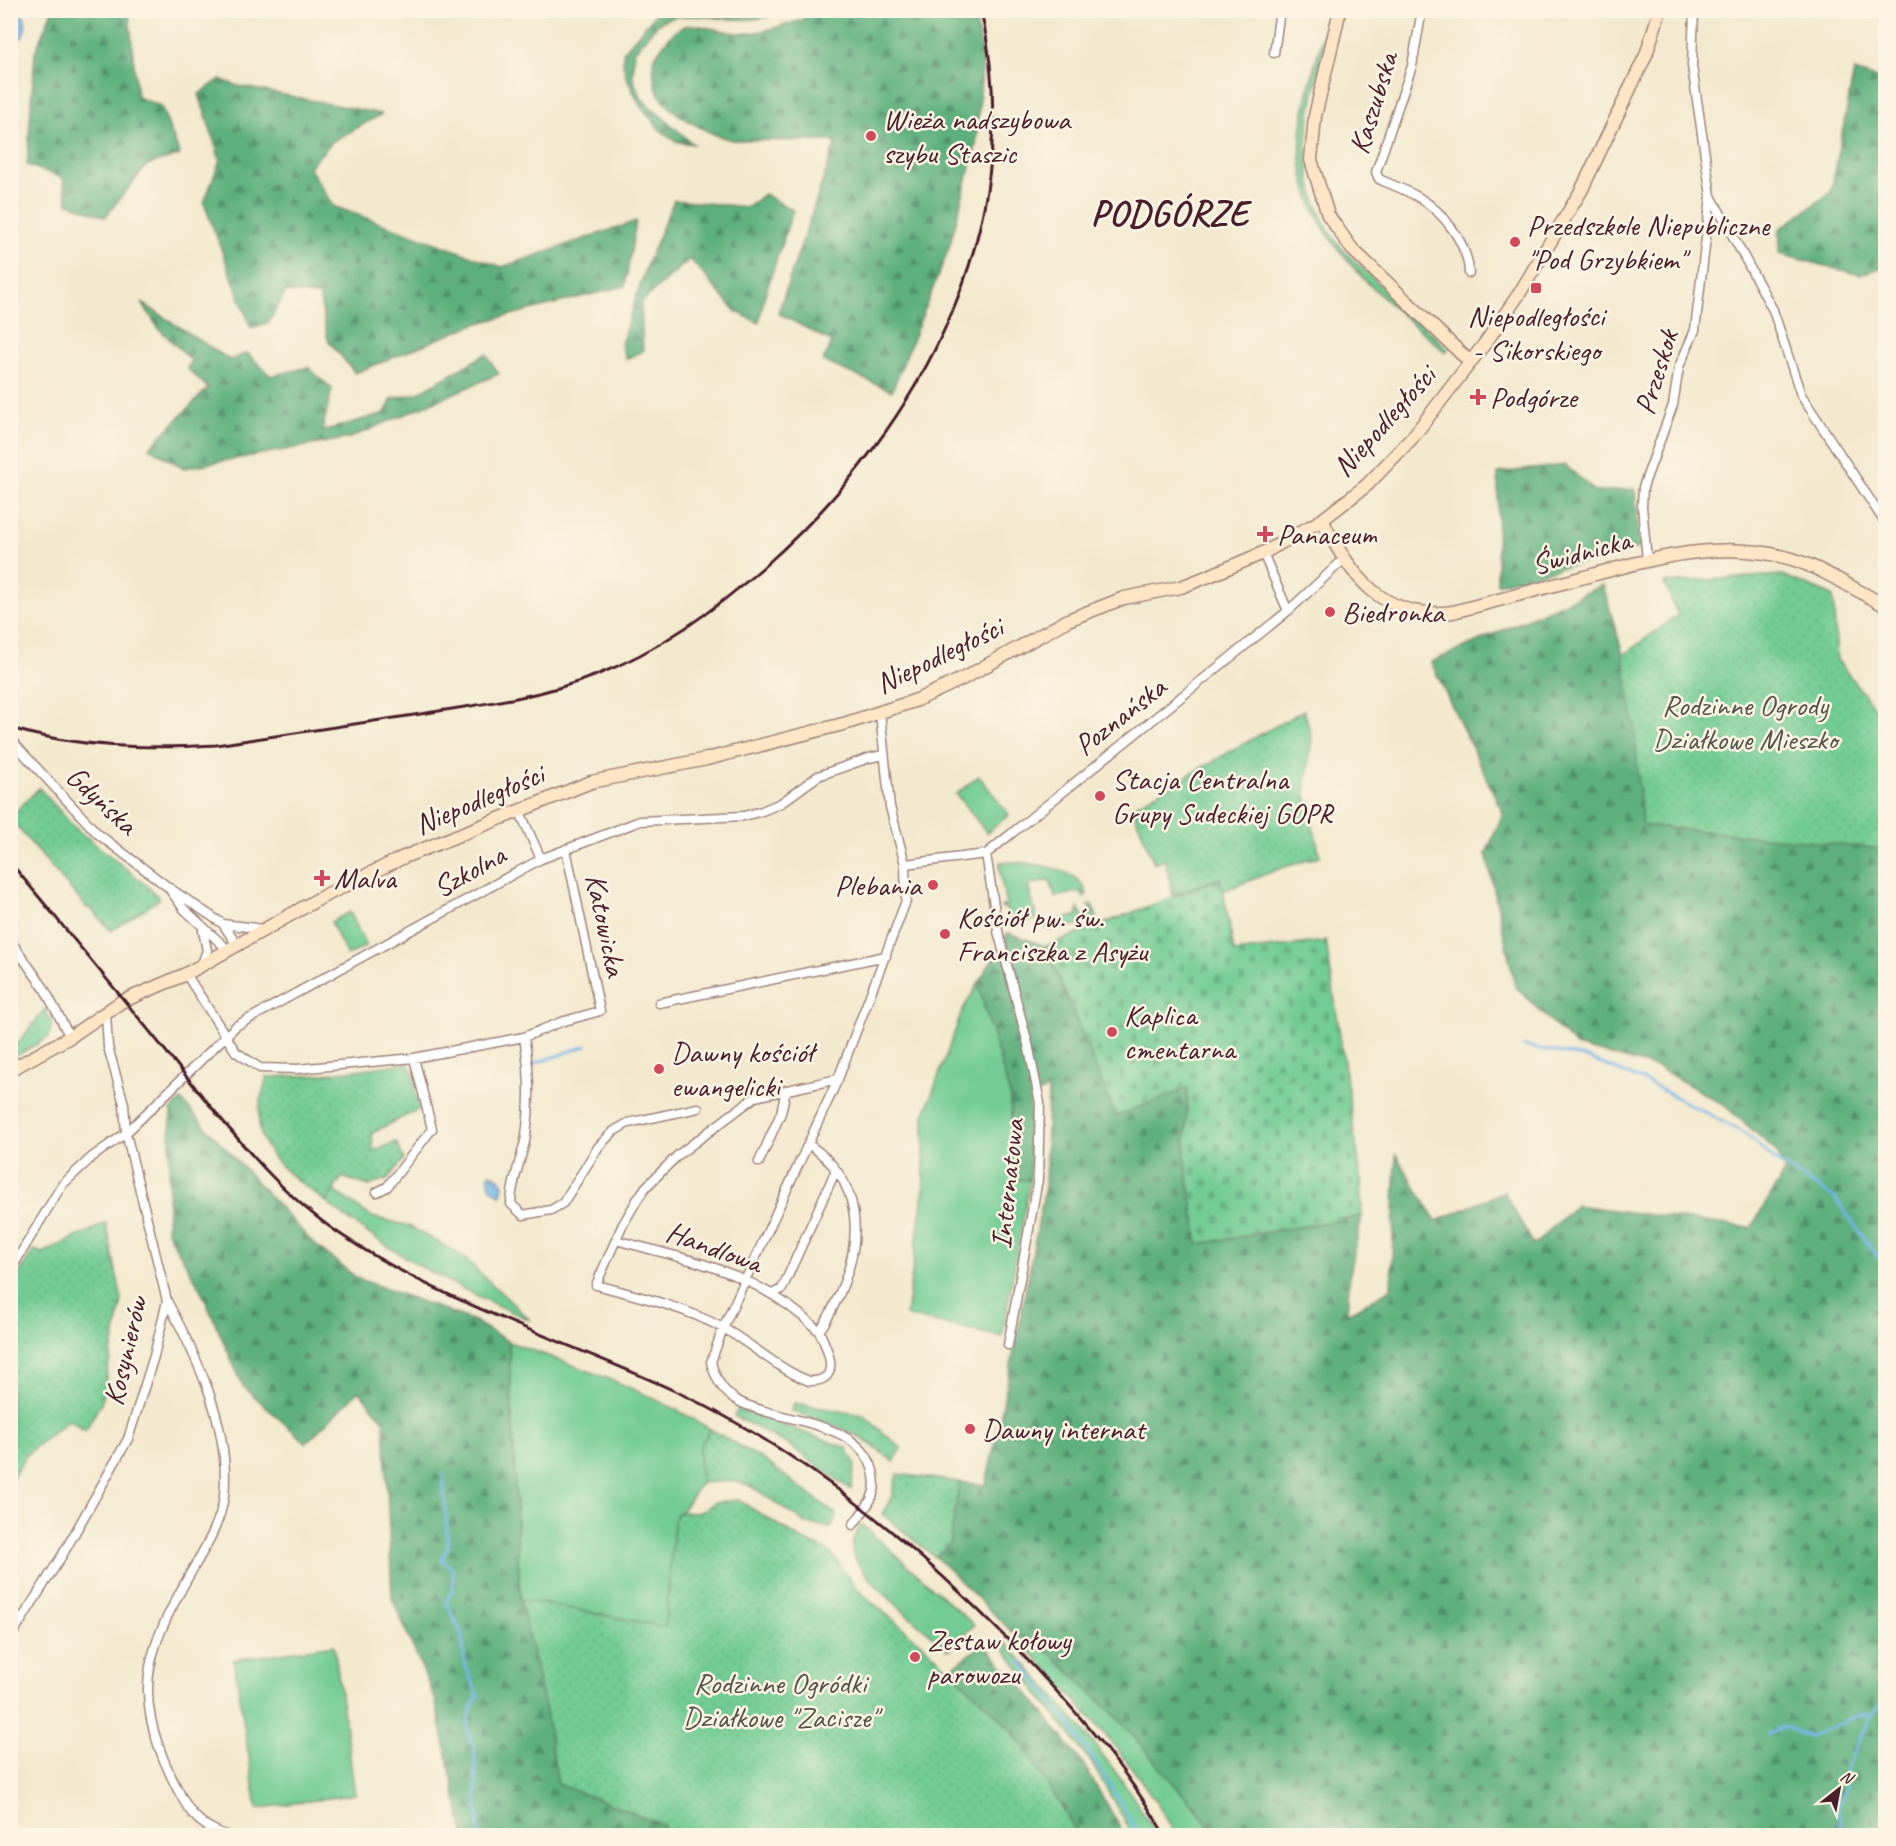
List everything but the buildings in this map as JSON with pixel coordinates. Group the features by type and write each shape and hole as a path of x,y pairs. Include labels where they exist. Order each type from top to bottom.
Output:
{"main road":[{"path":"1340,10 1315,116 1311,160 1328,215 1352,249 1470,362"},
{"name":"Niepodległości","path":"10,1070 70,1037 121,1002 186,974 366,875 519,810 591,782 707,759 880,713 917,700 964,678 1068,620 1124,598 1181,587 1263,553 1322,520 1367,485 1391,461 1433,412 1523,288 1581,191 1646,54 1660,10"},
{"name":"Świdnicka","path":"1322,520 1343,560 1369,588 1409,611 1439,614 1647,560 1706,550 1751,551 1772,555 1819,571 1886,606"}],"street":[{"path":"1274,53 1280,10"},
{"name":"Kaszubska","path":"1422,10 1412,66 1376,172 1379,179 1429,204 1445,220 1468,260 1469,273"},
{"name":"Przeskok","path":"1647,560 1641,506 1643,487 1674,405 1679,367 1695,330 1711,196 1692,66 1694,10"},
{"name":"Przeskok","path":"1711,196 1773,310 1801,395 1886,524"},
{"path":"1263,553 1288,612"},
{"name":"Poznańska","path":"986,854 1288,612 1343,560"},
{"path":"853,1525 871,1500 875,1487 867,1453 849,1437 838,1432 787,1419 739,1401 729,1394 714,1374 711,1362 723,1328 838,1079 906,902 905,864 890,807 880,713"},
{"name":"Gdyńska","path":"10,739 98,834 168,887 223,924 264,930"},
{"name":"Szkolna","path":"10,1271 62,1185 92,1157 126,1133 236,1026 541,859 640,821 744,816 762,811 781,803 818,776 883,755"},
{"path":"519,810 541,859"},
{"name":"Katowicka","path":"524,1037 561,1022 600,1011 566,849"},
{"path":"905,864 986,854"},
{"name":"Internatowa","path":"986,854 998,931 1028,1044 1040,1103 1038,1179 1008,1344"},
{"name":"Gdyńska","path":"168,887 202,928 232,948"},
{"name":"Gdyńska","path":"223,924 232,948"},
{"path":"202,928 207,950 202,964"},
{"path":"10,940 44,988 70,1037"},
{"path":"659,1003 885,956"},
{"path":"186,974 236,1052 260,1068 297,1069 414,1058 524,1037 530,1093 526,1136 511,1194 511,1204 523,1215 551,1209 563,1203 599,1146 614,1131 628,1123 698,1107"},
{"name":"Kosynierów","path":"10,1638 63,1554 128,1439 154,1356 167,1301 126,1133 124,1104 108,1047 106,1014"},
{"path":"377,1192 387,1187 432,1129 414,1058"},
{"path":"808,1143 823,1153 836,1170 845,1183 854,1209 854,1235 844,1283 819,1331 829,1352 831,1369 825,1376 814,1382 789,1372 723,1328 680,1310 596,1285 616,1240 646,1187 670,1162 754,1097 838,1079"},
{"path":"759,1162 781,1113 786,1090"},
{"path":"772,1294 782,1288 836,1170"},
{"name":"Handlowa","path":"616,1240 724,1269 787,1302 819,1331"},
{"path":"167,1301 211,1398 222,1458 224,1493 222,1510 206,1545 163,1622 153,1650 148,1672 150,1707 164,1761 189,1810 202,1826 228,1836"}],"green space":[{"path":"52,11 129,11 137,97 161,106 180,155 147,165 105,217 68,203 63,178 27,165 35,52"},
{"path":"658,11 779,11 766,17 752,19 677,17 659,23 634,52 633,79 642,99 693,144 674,140 656,125 638,101 625,74 624,51"},
{"path":"811,11 974,11 983,57 976,145 949,248 892,391 823,361 832,342 778,313 836,141 732,140 690,122 670,108 655,85 653,60 664,43 682,27 690,25 739,33 756,32 799,21"},
{"path":"1329,11 1334,11 1318,74 1308,134 1308,164 1313,194 1325,223 1345,252 1448,349 1445,352 1369,284 1346,259 1326,232 1311,203 1302,171 1301,136 1309,89"},
{"path":"1854,71 1886,81 1885,266 1860,275 1779,254 1780,229 1831,192"},
{"path":"220,79 238,86 382,114 333,141 309,167 333,206 502,267 636,221 625,286 475,324 355,373 328,340 319,295 286,292 268,323 251,328 204,203 220,160 199,94"},
{"path":"764,194 793,210 764,298 759,323 735,311 690,259 641,303 643,351 626,359 621,344 648,261 674,200 748,207"},
{"path":"142,303 230,360 247,353 271,376 308,367 332,389 322,431 385,413 392,399 418,393 486,354 499,374 350,438 184,468 149,448 208,388 187,368 191,360 159,329"},
{"path":"1565,465 1596,492 1635,489 1640,548 1497,584 1498,473"},
{"name":"Rodzinne Ogrody Działkowe Mieszko","path":"1782,575 1833,596 1837,660 1885,721 1885,849 1642,825 1635,731 1623,655 1678,615 1664,583"},
{"path":"1603,585 1623,655 1635,731 1642,825 1885,849 1885,1835 1215,1835 1201,1815 1116,1716 1051,1654 1009,1629 936,1557 950,1543 959,1482 986,1485 1045,1187 1048,1088 1030,1098 1030,1180 1014,1180 1010,1095 978,984 1008,933 1046,946 1116,1116 1188,1087 1185,1156 1198,1244 1362,1216 1350,1273 1347,1314 1391,1289 1396,1155 1436,1221 1504,1192 1534,1245 1576,1205 1751,1228 1785,1171 1775,1150 1724,1105 1659,1068 1576,1046 1515,986 1486,853 1503,813 1431,662"},
{"path":"1304,710 1312,738 1305,791 1320,856 1223,891 1220,878 1173,895 1165,860 1154,863 1132,807"},
{"path":"979,776 1009,815 987,833 956,794"},
{"path":"39,788 74,827 160,899 111,931 91,909 86,907 11,820 11,816"},
{"path":"1000,862 1036,864 1063,871 1082,884 1087,894 1084,898 1081,891 1055,897 1050,880 1028,885 1037,919 1009,927 1006,908 1000,907 1006,905"},
{"path":"1221,878 1234,952 1326,941 1361,1178 1362,1216 1198,1244 1185,1156 1188,1088 1116,1116 1046,946"},
{"path":"1088,905 1092,905 1097,917 1094,921 1050,931 1038,922 1045,919 1047,924 1078,915 1078,908 1084,918 1093,913"},
{"path":"350,912 366,946 347,956 331,922"},
{"path":"978,984 1010,1095 1014,1180 1030,1180 1002,1337 906,1316 924,1188 924,1116 963,1009"},
{"path":"45,1009 52,1023 49,1037 11,1059 11,1052"},
{"path":"408,1063 418,1084 414,1086 419,1109 372,1133 373,1151 396,1142 404,1159 386,1181 382,1180 369,1186 342,1177 326,1202 291,1175 271,1154 260,1129 259,1114 267,1077 318,1075"},
{"path":"181,1100 312,1242 357,1278 474,1321 509,1342 520,1599 545,1707 558,1784 664,1825 661,1835 464,1835 435,1699 392,1598 384,1421 359,1391 306,1443 243,1386 199,1286 167,1232 171,1110"},
{"path":"333,1190 372,1217 409,1226 461,1255 530,1320 450,1282 374,1237 326,1202"},
{"path":"106,1223 122,1300 101,1403 85,1431 69,1420 28,1453 11,1480 11,1286 34,1250 43,1253"},
{"path":"509,1342 637,1391 710,1429 699,1450 701,1483 681,1512 675,1515 665,1627 520,1599"},
{"path":"794,1403 863,1415 901,1448 894,1462 846,1430 791,1411"},
{"path":"738,1409 847,1448 855,1464 851,1490 787,1444 734,1416"},
{"path":"710,1429 765,1461 837,1515 831,1528 806,1523 751,1486 732,1481 701,1483 699,1450"},
{"path":"897,1474 959,1482 950,1543 935,1557 882,1514 891,1498"},
{"name":"Rodzinne Ogródki Działkowe \"Zacisze\"","path":"738,1500 801,1539 830,1552 859,1591 930,1651 1004,1722 1025,1749 1079,1835 661,1835 664,1825 558,1784 545,1707 520,1599 665,1627 675,1515 681,1512 698,1513 716,1502"},
{"path":"861,1524 974,1625 948,1650 879,1588 856,1561 852,1546"},
{"path":"1009,1629 1051,1654 1116,1716 1201,1815 1215,1835 1176,1835 1140,1779 1099,1727"},
{"path":"1006,1643 1106,1759 1157,1835 1133,1835 1091,1762 1001,1645"},
{"path":"984,1644 1035,1702 1083,1764 1125,1835 1079,1835 1025,1749 1004,1722 949,1670"},
{"path":"334,1645 355,1794 257,1809 234,1660"}],"water":[{"path":"10,11 24,16 26,26 22,38 11,39"},
{"path":"490,1173 500,1178 503,1185 501,1196 490,1187 488,1177"}],"waterway":[{"path":"530,1065 586,1046"},
{"path":"1524,1046 1584,1057 1645,1081 1746,1134 1776,1161 1835,1198 1881,1262 1886,1273"},
{"path":"443,1474 448,1547 442,1559 453,1570 453,1590 446,1601 462,1635 465,1665 478,1696 471,1708 467,1727 474,1746 479,1836"},
{"path":"1021,1662 1054,1703 1084,1746 1113,1790 1139,1836"},
{"path":"1843,1836 1838,1809 1846,1785 1847,1765 1872,1715 1886,1698"},
{"path":"1768,1734 1785,1727 1810,1737 1860,1715 1872,1715"}],"railway":[{"path":"10,728 61,740 87,743 138,747 216,745 469,706 532,695 594,676 664,642 707,613 767,564 823,509 873,448 916,384 951,315 976,242 990,167 992,90 981,10"},
{"path":"10,862 234,1135 274,1179 319,1219 383,1261 424,1283 508,1321 637,1374 726,1417 772,1444 859,1505 940,1574 1016,1648 1057,1692 1097,1737 1133,1785 1165,1836"}],"place":[{"name":"Wieża nadszybowa szybu Staszic","path":"871,136"},
{"name":"Przedszkole Niepubliczne \"Pod Grzybkiem\"","path":"1515,242"},
{"name":"Niepodległości - Sikorskiego","path":"1536,288"},
{"name":"Podgórze","path":"1478,397"},
{"name":"Panaceum","path":"1265,534"},
{"name":"Biedronka","path":"1330,612"},
{"name":"Stacja Centralna Grupy Sudeckiej GOPR","path":"1100,796"},
{"name":"Malva","path":"322,878"},
{"name":"Plebania","path":"933,885"},
{"name":"Kościół pw. św. Franciszka z Asyżu","path":"945,934"},
{"name":"Kaplica cmentarna","path":"1112,1032"},
{"name":"Dawny kościół ewangelicki","path":"659,1069"},
{"name":"Dawny internat","path":"970,1429"},
{"name":"Zestaw kołowy parowozu","path":"915,1657"}],"district":[{"name":"PODGÓRZE","path":"1170,212"}]}
